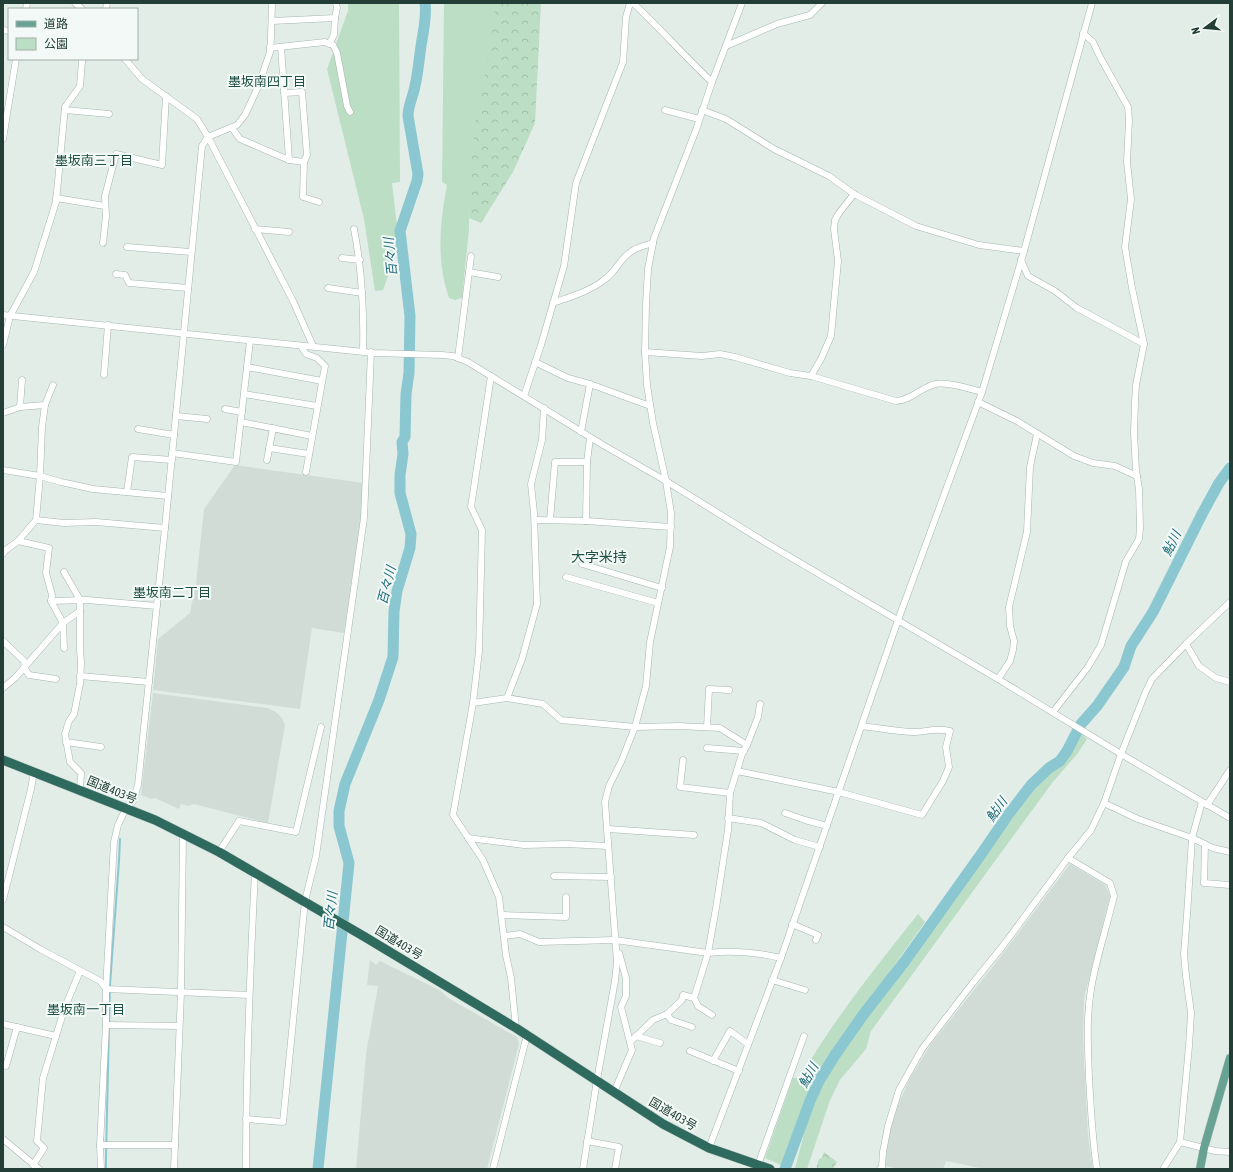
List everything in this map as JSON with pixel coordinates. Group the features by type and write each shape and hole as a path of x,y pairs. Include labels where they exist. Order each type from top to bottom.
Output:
{"highway":[{"name":"国道403号","path":"3,760 155,820 219,852 307,902 516,1028 663,1124 709,1148 770,1169"}],"main road":[{"path":"1200,1169 1204,1148 1230,1058"}],"street":[{"path":"101,1168 100,1145 106,1024 106,989 114,842 118,825 126,808 133,801 138,785 172,460 202,146 208,137 232,128 237,125 245,115 258,87 270,48 272,3"},
{"path":"329,44 334,35 337,8 336,3"},
{"path":"524,396 564,266 576,183 623,62 626,17 631,3 659,27 683,54 712,82"},
{"path":"583,1169 617,962 605,802 610,786 622,762 635,727 646,686 650,642 670,547 671,513 647,385 645,352 648,269 653,243 667,200 742,3"},
{"path":"726,46 777,24 810,14 822,3"},
{"path":"709,1148 781,958 898,620 982,392 1024,251 1092,3"},
{"path":"272,21 335,18"},
{"path":"1055,713 1088,667 1101,644 1126,561 1139,540 1140,510 1134,433 1134,402 1144,344 1132,288 1126,247 1131,199 1127,162 1129,120 1128,107 1093,42 1083,33"},
{"path":"270,48 325,42 333,45 337,53 347,106 350,112"},
{"path":"281,47 289,160"},
{"path":"3,139 16,60"},
{"path":"3,345 10,316 34,272 56,198 65,110 80,86 82,60"},
{"path":"127,60 142,79 197,119 208,137 294,302 313,346"},
{"path":"284,93 302,92 307,155 304,162 304,197 319,202"},
{"path":"103,243 106,216 105,196 116,154 162,165 166,96"},
{"path":"65,110 109,114"},
{"path":"665,110 699,119"},
{"path":"702,110 726,119 774,149 828,176 854,194 912,224 938,234 979,245 1024,251"},
{"path":"232,128 240,140 289,160 304,162"},
{"path":"811,376 821,359 831,336 837,267 834,229 836,220 839,213 854,194"},
{"path":"56,198 105,206"},
{"path":"255,229 289,232"},
{"path":"354,229 360,260 364,309 363,352"},
{"path":"553,303 573,296 604,281 632,251 653,243"},
{"path":"127,247 191,252"},
{"path":"458,358 471,256"},
{"path":"342,258 360,260"},
{"path":"1021,260 1028,276 1055,291 1077,308 1144,344"},
{"path":"469,272 494,278"},
{"path":"116,274 125,275 129,283 188,288"},
{"path":"328,288 362,293"},
{"path":"3,315 373,353 442,355 458,358 468,362 590,438 666,481 763,541 1230,818"},
{"path":"104,375 108,325"},
{"path":"172,453 236,462 250,341"},
{"path":"301,346 306,354 317,358 324,366 306,472"},
{"path":"645,352 702,356 720,354 728,355 790,373 811,376 896,401 908,399 935,384 942,383 982,392"},
{"path":"246,1119 283,1122 307,902 316,856 364,518 373,353"},
{"path":"535,362 568,378 590,384 650,406"},
{"path":"247,367 322,382"},
{"path":"491,376 471,506 482,530 479,651 473,703 453,815 482,860 499,897 511,978 516,1028"},
{"path":"20,407 22,380"},
{"path":"581,432 590,384"},
{"path":"3,554 18,541 36,520 42,427 45,405 53,385"},
{"path":"244,394 317,406"},
{"path":"978,402 1017,422 1074,456 1093,463 1115,466 1137,476"},
{"path":"3,413 20,407 45,405"},
{"path":"507,698 522,658 537,604 531,484 542,440 544,408"},
{"path":"225,409 242,412"},
{"path":"176,416 207,419"},
{"path":"241,422 312,436"},
{"path":"267,460 273,428"},
{"path":"138,429 174,435"},
{"path":"998,679 1010,662 1013,650 1014,641 1010,626 1009,607 1028,532 1030,467 1038,434"},
{"path":"586,521 587,462 590,438"},
{"path":"269,448 309,454"},
{"path":"127,492 132,457 172,460"},
{"path":"550,520 554,462 587,462"},
{"path":"3,470 40,476 93,489 168,496"},
{"path":"36,520 64,523 96,522 165,528"},
{"path":"534,520 586,521 670,527"},
{"path":"18,541 49,548 46,573 52,595 51,601 63,623 64,648"},
{"path":"582,564 662,588"},
{"path":"64,572 80,600 80,676 74,714 69,721 65,734 70,762 81,773 80,790"},
{"path":"566,577 658,603"},
{"path":"51,601 80,600 157,606"},
{"path":"880,1169 882,1167 882,1152 888,1126 899,1090 922,1049 1091,830 1104,803 1121,754 1152,679 1230,602"},
{"path":"3,688 25,666 63,623 80,611"},
{"path":"3,641 24,661 29,675 56,679"},
{"path":"1186,644 1199,666 1216,678 1230,682"},
{"path":"80,676 149,682"},
{"path":"707,727 709,689 729,690"},
{"path":"473,703 507,698 543,704 561,720 635,727 679,726 720,728 746,748"},
{"path":"712,1015 698,1006 694,998 708,953 716,908 730,793 737,770 758,717 760,704"},
{"path":"737,770 839,792 922,815 943,781 949,767 946,747 950,731 932,729 916,732 862,726"},
{"path":"219,852 239,821 296,832 321,727"},
{"path":"66,742 101,747"},
{"path":"707,748 746,748"},
{"path":"683,760 680,787 730,793"},
{"path":"1164,1169 1180,1142 1189,1046 1191,1013 1184,954 1192,838 1205,804 1230,770"},
{"path":"3,900 34,772"},
{"path":"1104,803 1138,819 1192,838 1205,845 1230,852"},
{"path":"784,813 827,826"},
{"path":"728,818 761,822 795,840 820,847"},
{"path":"608,830 694,835"},
{"path":"174,1169 181,992 183,834"},
{"path":"468,838 524,845 566,844 608,846"},
{"path":"1205,845 1204,883 1230,885"},
{"path":"1068,858 1110,883 1114,896 1091,989 1089,1014 1088,1044 1090,1101 1093,1144 1097,1169"},
{"path":"246,1169 249,995 255,872"},
{"path":"554,876 611,877"},
{"path":"502,915 566,917 566,897"},
{"path":"792,924 818,936"},
{"path":"3,927 100,981 106,989 249,995"},
{"path":"504,936 520,934 539,942 615,940 708,953 743,952 781,958"},
{"path":"614,1092 632,1050 621,1007 626,996 626,978 615,940"},
{"path":"33,1165 44,1148 36,1141 43,1078 65,1007 80,971"},
{"path":"772,980 805,990"},
{"path":"630,1042 652,1020 667,1014 682,1000 683,995 694,998"},
{"path":"667,1014 671,1020 692,1027"},
{"path":"3,1024 56,1036"},
{"path":"106,1024 179,1026"},
{"path":"6,1066 17,1027"},
{"path":"713,1061 730,1031 748,1044"},
{"path":"493,1169 527,1035"},
{"path":"636,1036 660,1043"},
{"path":"758,1165 804,1036"},
{"path":"690,1051 739,1071"},
{"path":"3,1139 38,1169"},
{"path":"587,1141 619,1147 615,1169"},
{"path":"1180,1142 1215,1151 1230,1152"},
{"path":"100,1145 175,1145"}],"shaded area":[{"path":"235,465 364,483 362,509 344,633 312,628 300,709 153,690 158,639 190,613 196,583 204,509"},
{"path":"153,693 268,708 276,712 282,718 285,725 268,823 194,804 188,806 181,804 179,809 155,798 152,799 141,795"},
{"path":"1070,864 1105,885 1110,896 1084,998 1083,1040 1088,1136 1093,1169 985,1169 946,1161 943,1169 899,1169 885,1166 888,1139 894,1114 909,1080 931,1044 998,960"},
{"path":"370,960 376,965 380,961 441,991 448,998 517,1037 519,1044 487,1169 356,1169 366,1054 378,986 367,985"}],"green space":[{"path":"348,3 399,3 400,182 392,183 397,226 397,251 383,290 375,291 364,219 327,69 348,11"},
{"path":"444,3 495,3 494,28 485,76 469,210 469,229 462,298 455,300 449,298 445,284 442,270 440,242 447,185 442,182"},
{"path":"495,3 541,3 535,123 513,172 481,223 469,218 470,172 475,127 492,35"},
{"path":"1080,732 1087,739 1078,753 1052,783 871,1031 866,1049 840,1080 830,1100 807,1169 795,1169 810,1110 820,1084 841,1051 942,915 1035,785 1054,767 1065,760"},
{"path":"918,914 925,922 821,1069 810,1089 787,1168 765,1158 793,1078 800,1078 826,1035"},
{"path":"824,1152 837,1162 833,1169 816,1169 819,1159 822,1158"}],"waterway":[{"name":"百々川","path":"318,1169 349,863 339,826 339,811 345,784 379,700 393,657 394,611 397,591 410,548 411,534 400,493 400,475 403,454 402,442 405,437 406,394 409,373 410,316 400,231 418,174 408,116 418,71 425,20 425,3"},
{"name":"鮎川","path":"785,1169 810,1101 819,1081 835,1055 863,1015 905,961 1008,815 1031,785 1049,768 1060,761 1081,724 1097,706 1124,667 1131,646 1153,612 1202,514 1219,483 1230,468"},
{"path":"106,1169 110,985 120,839"}],"district":[{"name":"墨坂南四丁目","path":"267,81"},
{"name":"墨坂南三丁目","path":"94,160"},
{"name":"大字米持","path":"599,557"},
{"name":"墨坂南二丁目","path":"172,592"},
{"name":"墨坂南一丁目","path":"86,1009"}]}
